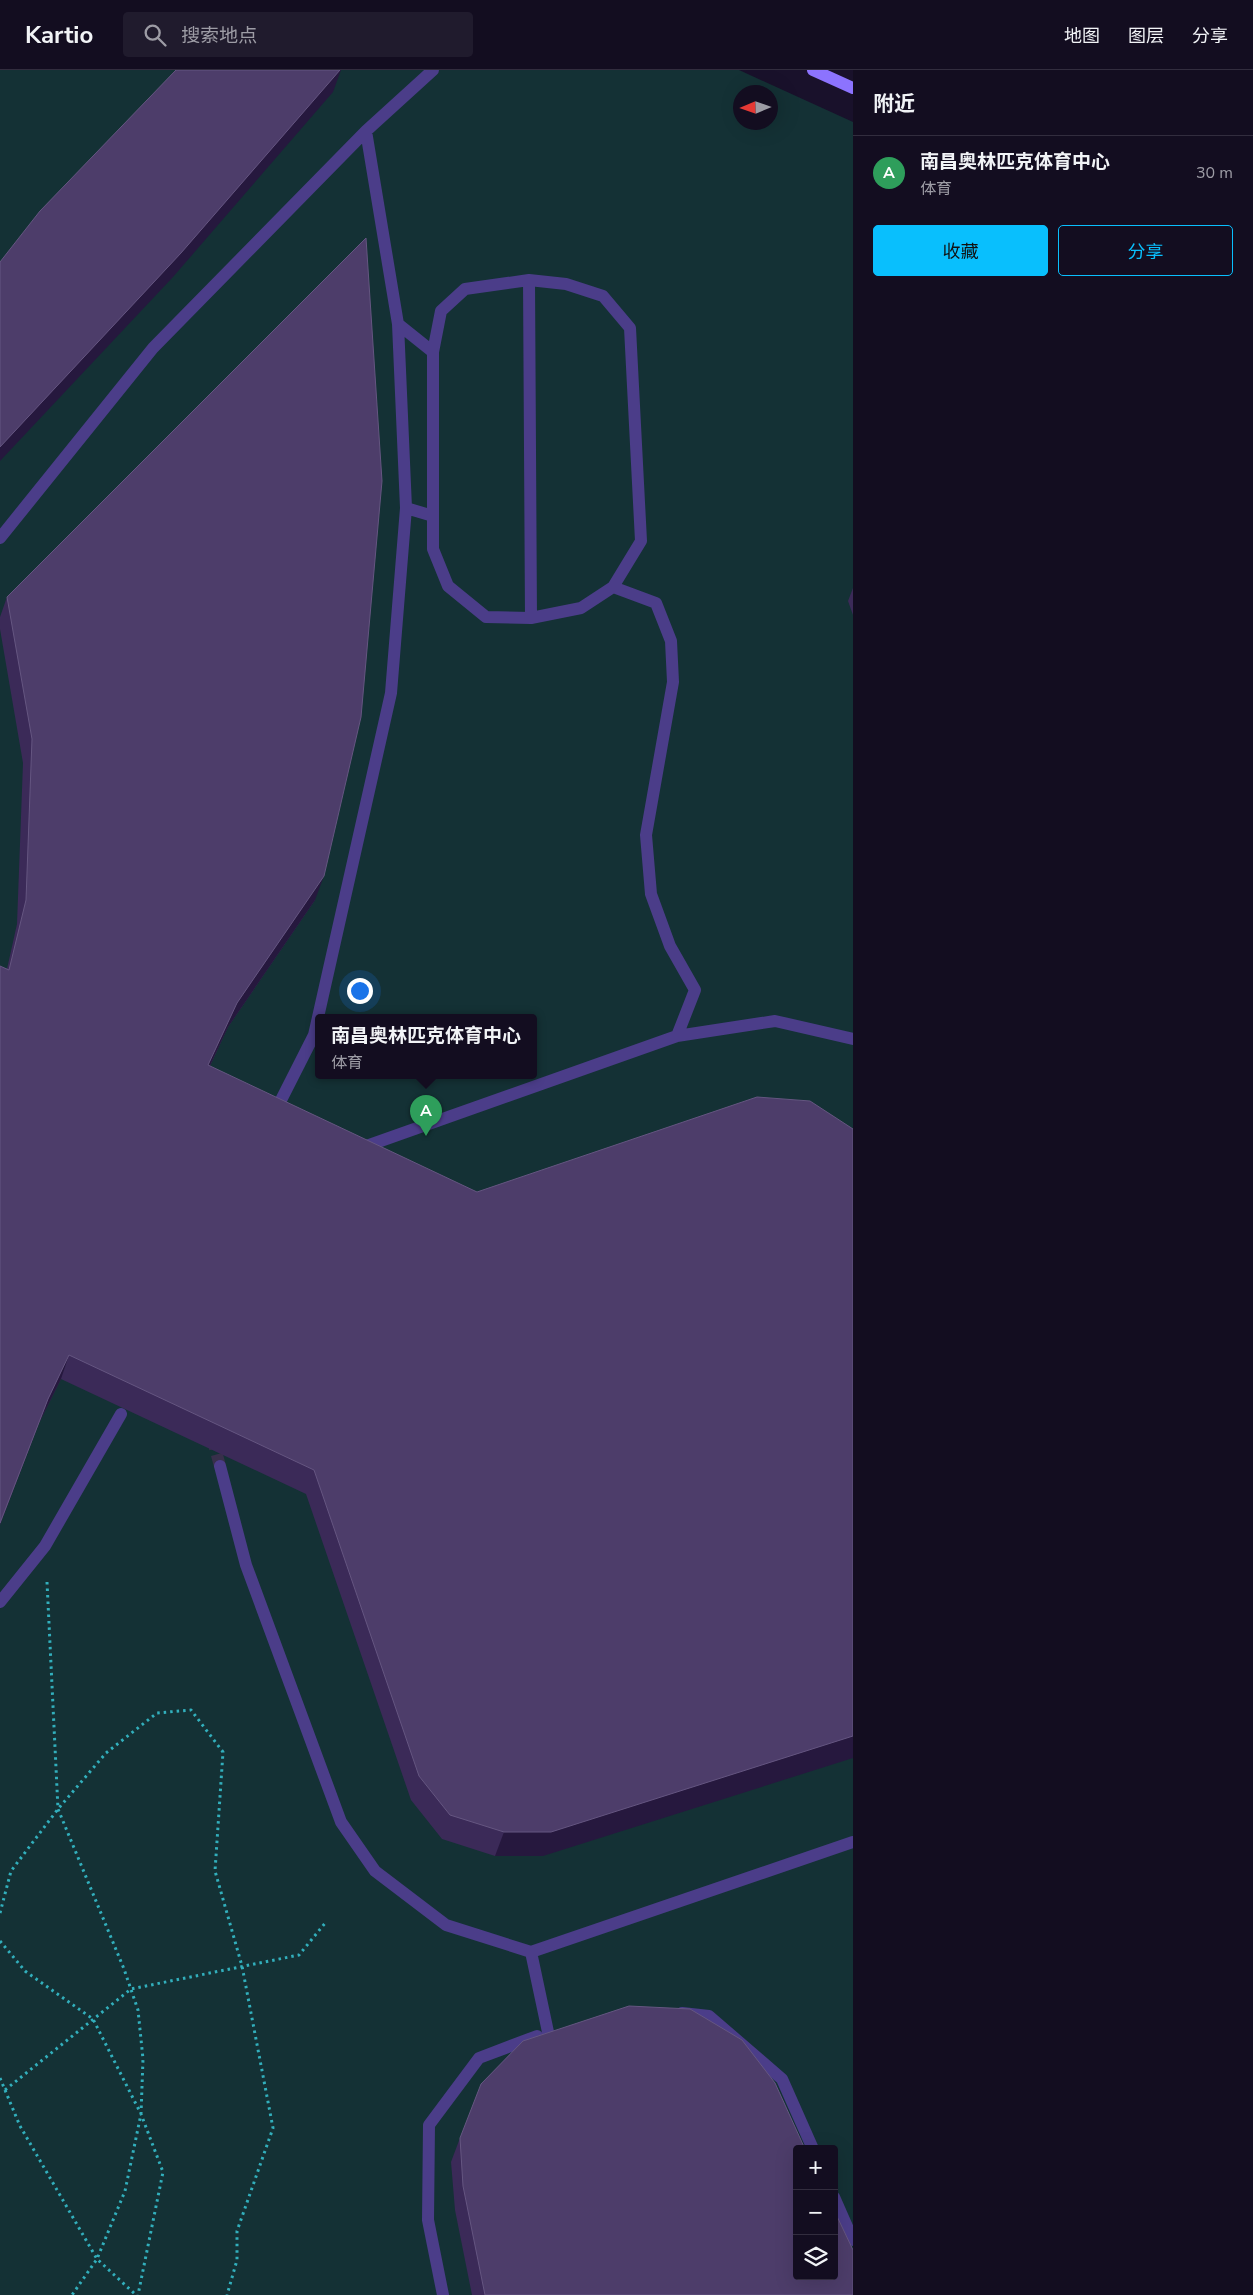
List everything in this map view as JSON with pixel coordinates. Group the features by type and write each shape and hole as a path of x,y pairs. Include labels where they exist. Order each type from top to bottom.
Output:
{"street":[{"path":"0,538 154,348 366,131 433,70"},
{"path":"813,70 853,88"},
{"path":"319,1014 391,693 406,508 398,324 366,131"},
{"path":"529,280 531,618"},
{"path":"529,280 566,284 602,296 630,328 641,541 613,587 580,608 531,618 486,617 448,586 433,549 433,352 441,311 465,289 529,280"},
{"path":"398,324 433,352"},
{"path":"406,508 433,516"},
{"path":"613,587 656,603 671,641 673,682 646,835 652,894 670,946 695,990 677,1036"},
{"path":"348,1153 677,1036 775,1021 853,1039"},
{"path":"274,1112 315,1031"},
{"path":"0,1602 45,1546 121,1414"},
{"path":"220,1466 246,1565 341,1822 376,1871 446,1925 532,1952 853,1842"},
{"path":"443,2295 428,2220 429,2125 479,2058 553,2031 532,1952"},
{"path":"673,2012 710,2016 782,2079 811,2145"},
{"path":"838,2207 853,2240"}],"path":[{"path":"45,1546 58,1809 131,1989 138,2010 143,2059 141,2114 125,2191 97,2259 72,2295"},
{"path":"0,1913 12,1872 58,1809 106,1753 158,1713 191,1710 223,1752 215,1870 242,1966 273,2128 237,2231 237,2260 227,2295"},
{"path":"5,2090 131,1989 299,1955 326,1922"},
{"path":"0,1940 25,1971 93,2019 141,2114 163,2172 137,2295"},
{"path":"0,2078 20,2126 97,2259 137,2295"}],"green space":[{"path":"0,70 739,70 772,85 733,85 733,130 778,130 778,88 853,122 853,2295 0,2295"}],"building":[{"path":"176,70 340,70 181,253 0,447 0,262 40,211"},
{"path":"366,238 382,481 361,717 324,876 237,1003 208,1065 477,1192 757,1097 810,1101 853,1129 853,1736 551,1832 504,1832 450,1815 419,1776 314,1470 69,1355 48,1399 0,1523 0,966 9,970 26,900 32,739 7,597"},
{"path":"629,2006 690,2009 742,2040 775,2083 803,2145 793,2145 793,2280 838,2280 838,2218 853,2250 853,2295 485,2295 463,2186 460,2138 481,2084 523,2041"}],"tunnel":[{"path":"212,1437 220,1466"}],"place":[{"name":"南昌奥林匹克体育中心","path":"426,1136"}]}
